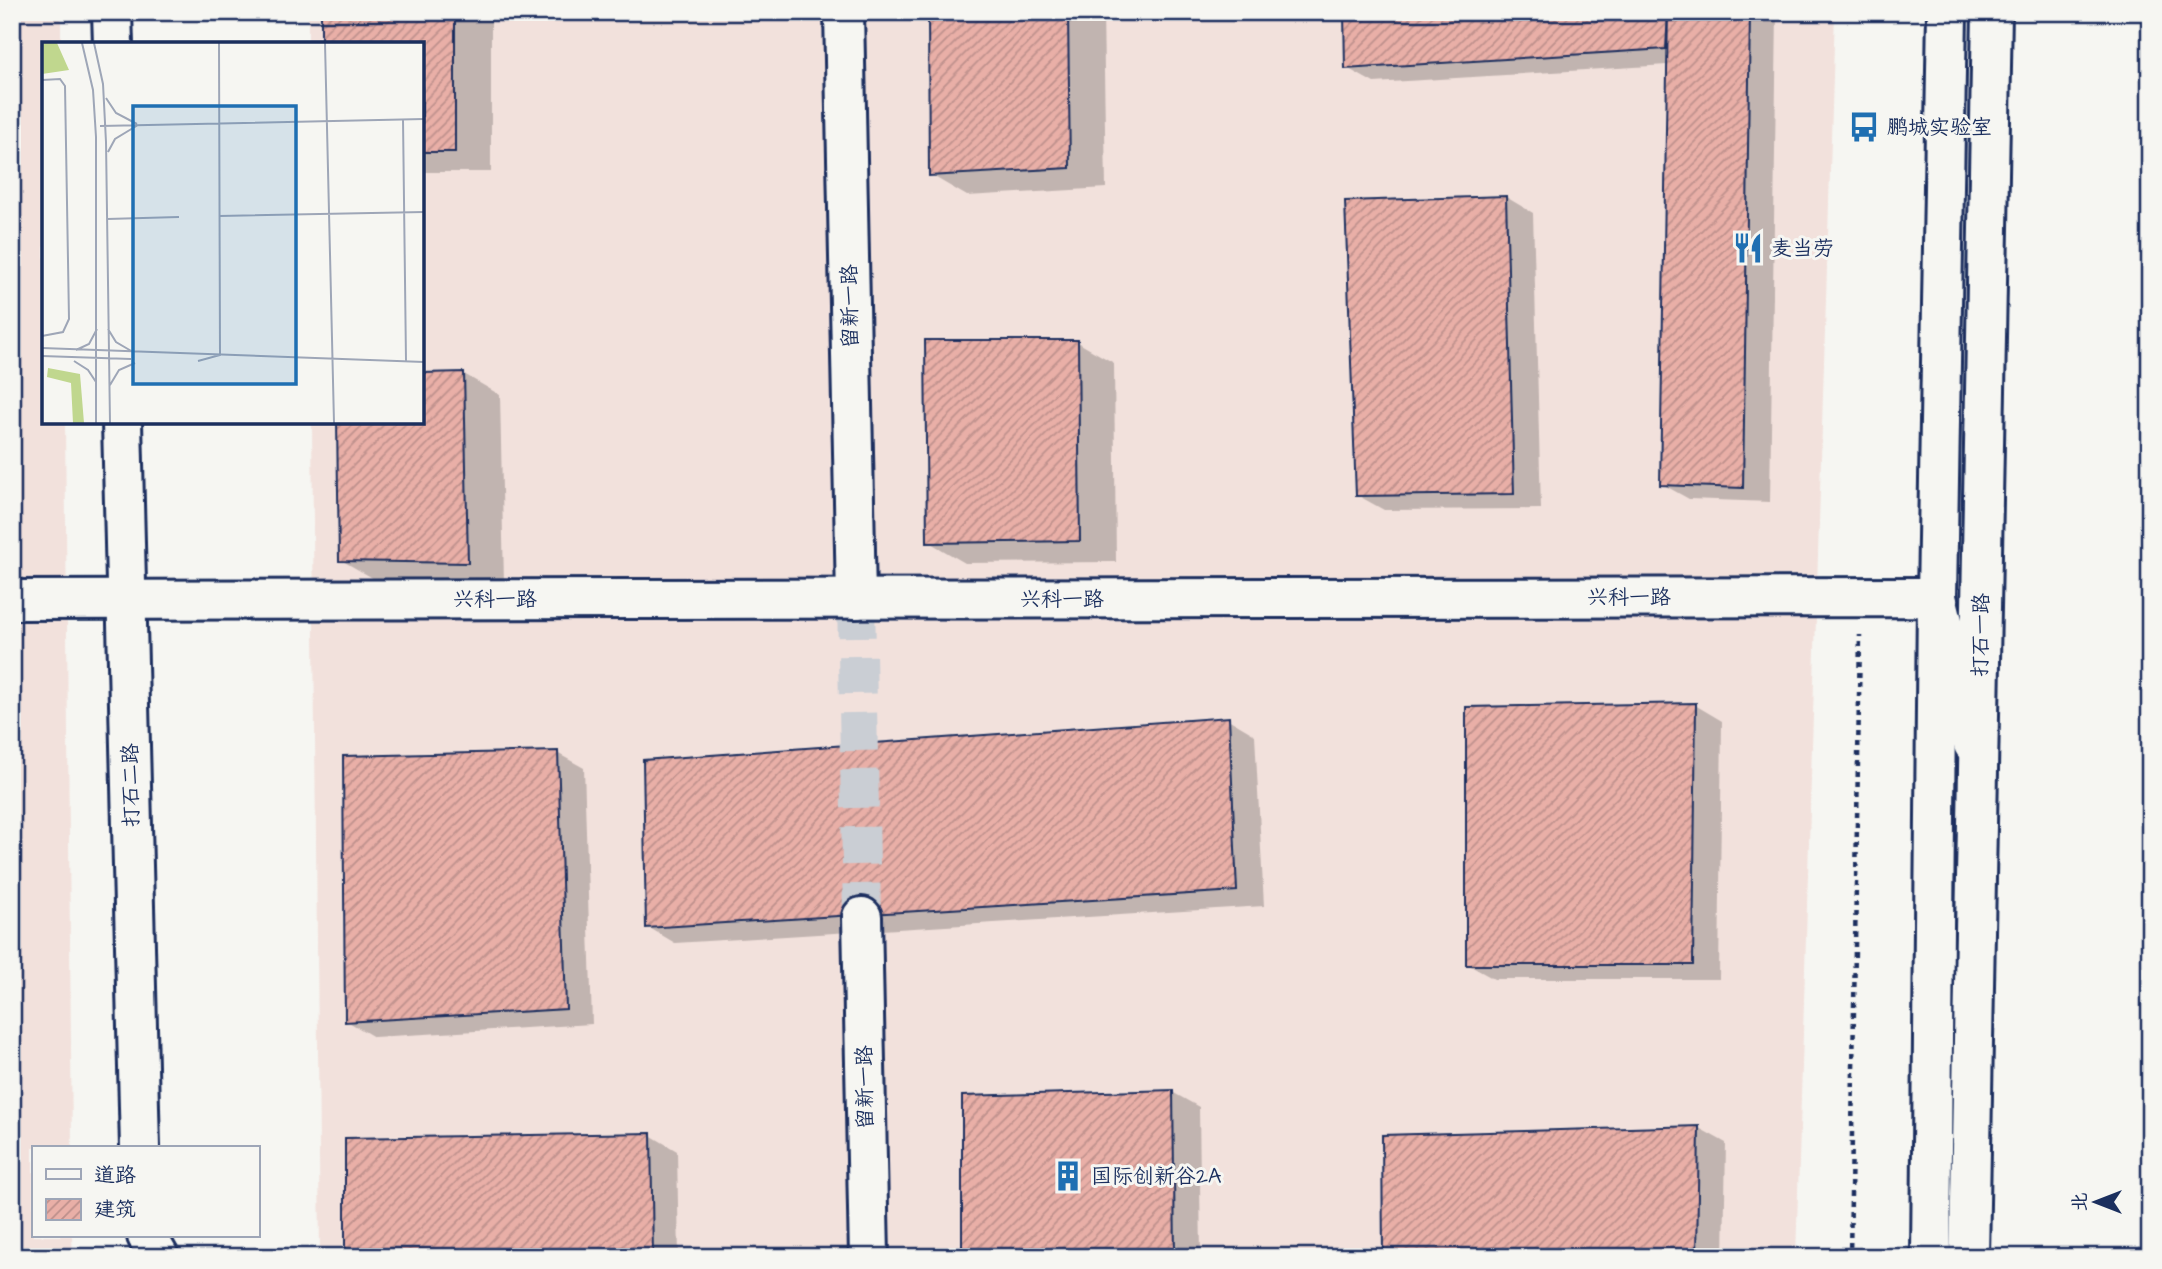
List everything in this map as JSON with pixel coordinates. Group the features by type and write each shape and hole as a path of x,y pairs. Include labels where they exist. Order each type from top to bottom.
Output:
{"main road":[{"path":"112,12 113,42"},
{"name":"留新一路","path":"844,12 856,600"},
{"path":"1931,1257 1937,597 1947,12"},
{"name":"打石一路","path":"1969,1257 1993,12"},
{"name":"打石二路","path":"122,424 140,1146"},
{"path":"1937,597 1979,767"},
{"name":"兴科一路","path":"12,600 1937,597"},
{"name":"留新一路","path":"862,916 869,1257"},
{"path":"1916,1257 1931,1209"},
{"path":"128,1257 142,1238"},
{"path":"143,1238 143,1257"},
{"path":"145,1238 159,1257"}],"path":[{"path":"1850,1257 1862,643 1860,629"}],"shaded area":[{"path":"12,12 61,12 61,42 42,42 42,424 65,424 72,1146 32,1146 32,1238 72,1238 73,1257 12,1257"},
{"path":"308,12 1835,12 1796,1257 320,1257 312,424 424,424 424,42 308,42"}],"building":[{"path":"321,12 455,12 455,152 424,152 424,42 321,42"},
{"path":"928,12 1068,12 1070,168 929,176"},
{"path":"1344,12 1668,12 1666,49 1345,69"},
{"path":"1668,12 1750,12 1743,488 1660,485"},
{"path":"1506,196 1514,494 1356,496 1345,201"},
{"path":"925,340 1078,340 1080,541 927,543"},
{"path":"464,372 468,563 339,561 337,424 424,424 424,373"},
{"path":"1696,703 1693,965 1466,965 1466,707"},
{"path":"1229,717 1237,891 646,928 643,760"},
{"path":"558,751 566,1009 345,1022 343,756"},
{"name":"国际创新谷2A","path":"1173,1090 1175,1257 962,1257 962,1096"},
{"path":"1699,1126 1697,1257 1383,1257 1382,1135"},
{"path":"651,1133 653,1257 345,1257 345,1138"}],"tunnel":[{"path":"856,599 862,917"}],"place":[{"name":"鹏城实验室","path":"1864,127"},
{"name":"麦当劳","path":"1748,248"},
{"name":"国际创新谷2A","path":"1068,1176"}]}
